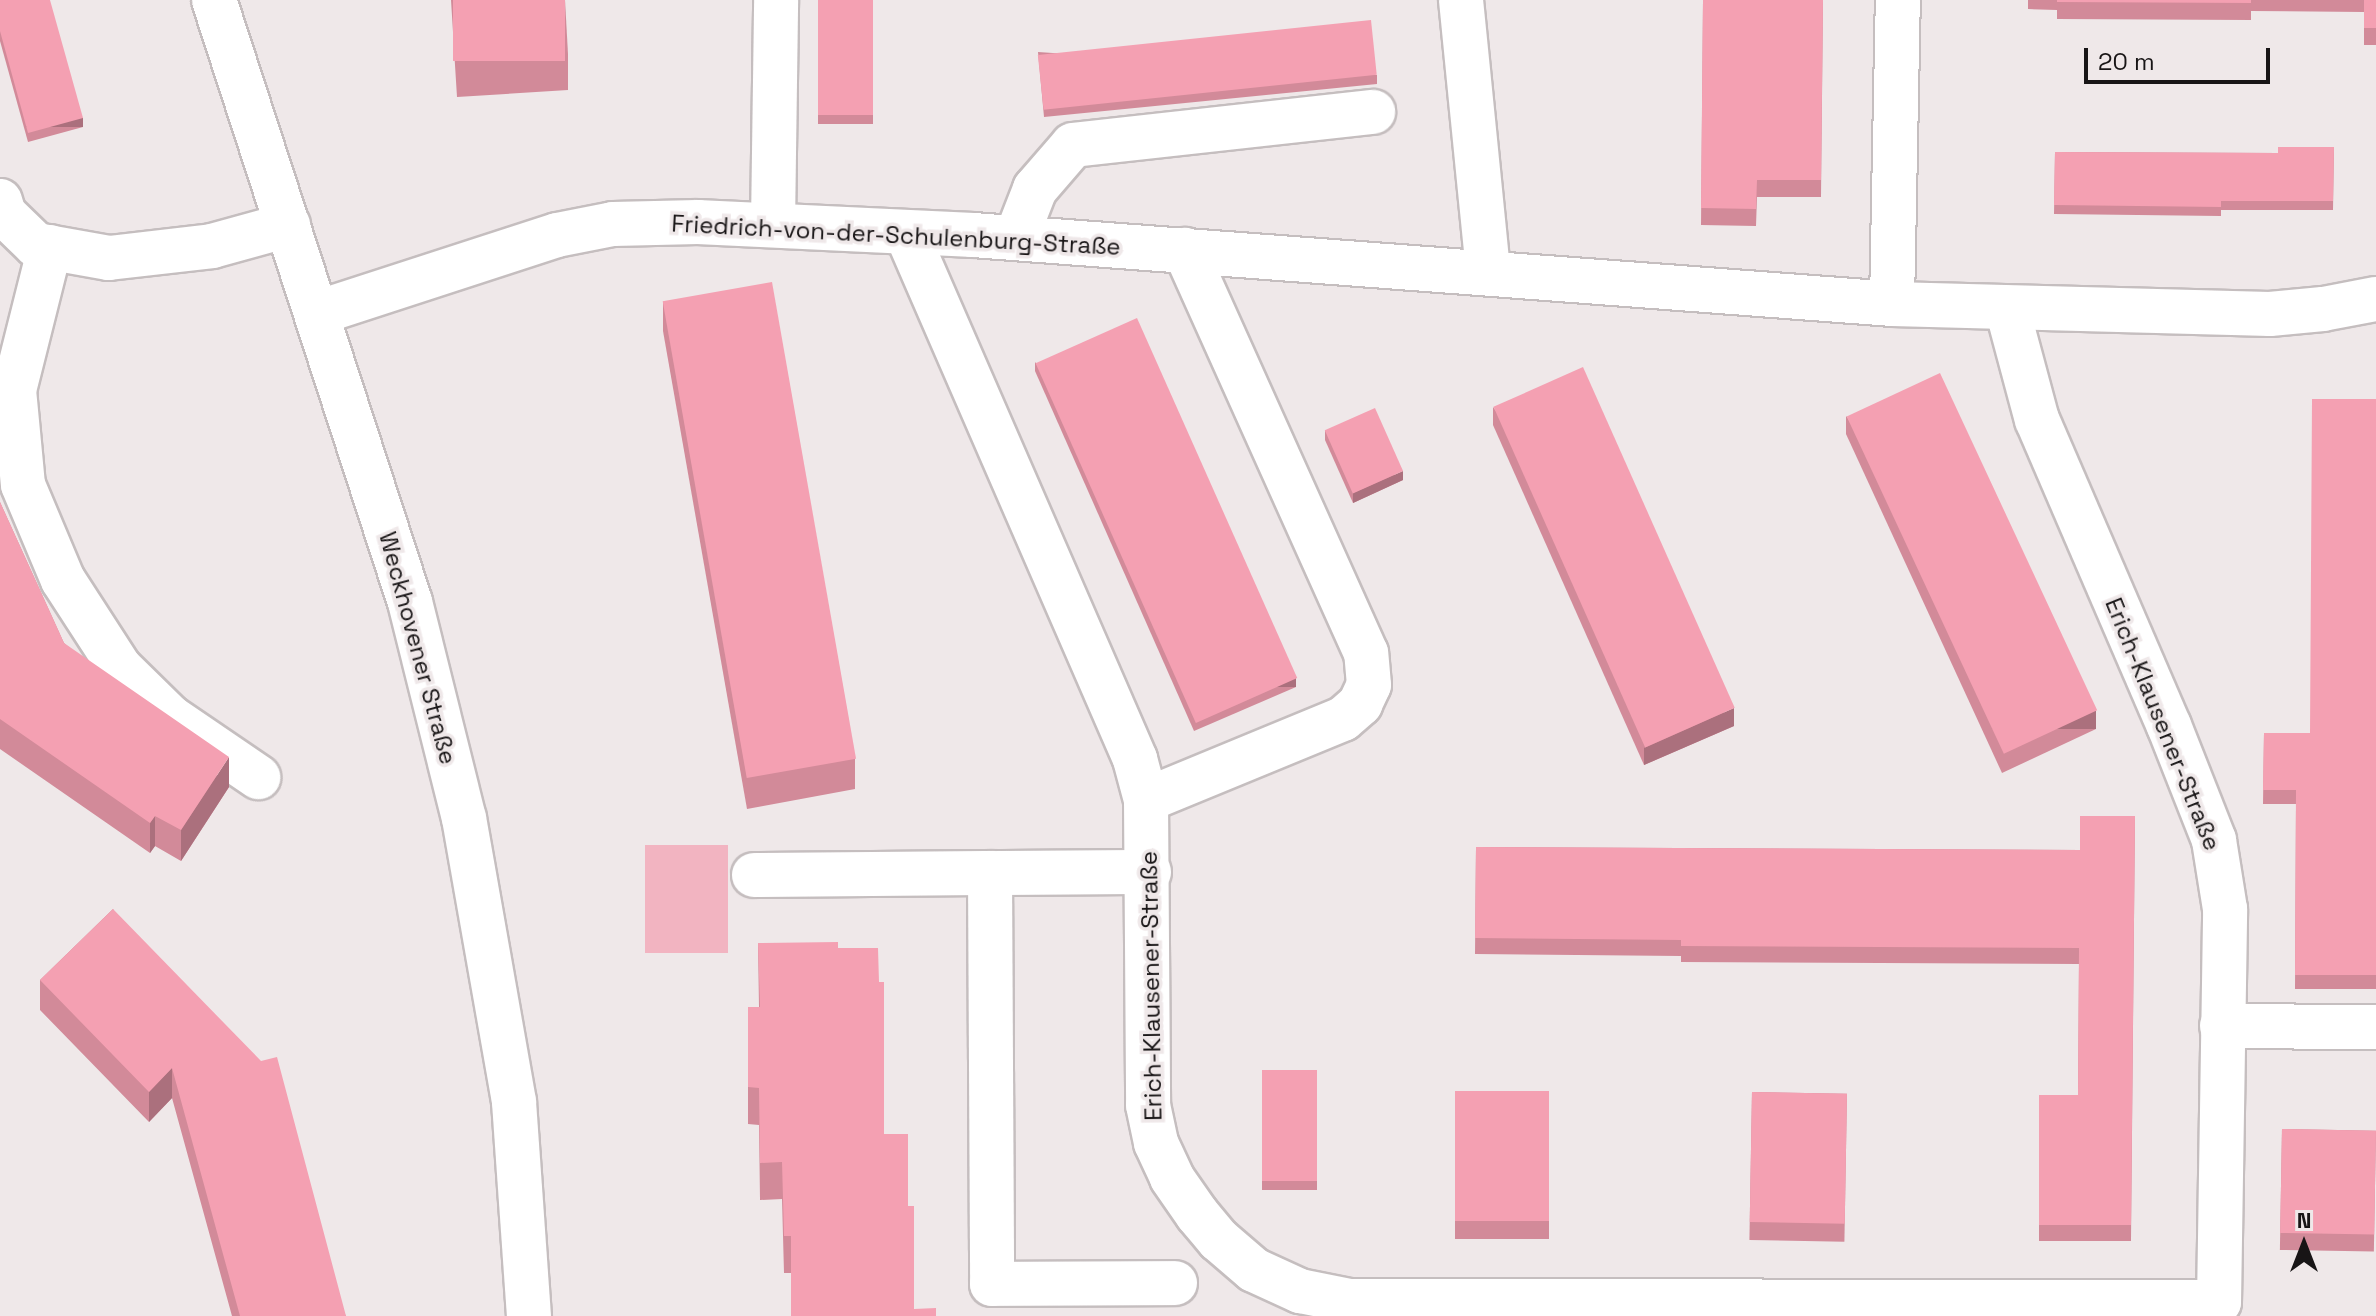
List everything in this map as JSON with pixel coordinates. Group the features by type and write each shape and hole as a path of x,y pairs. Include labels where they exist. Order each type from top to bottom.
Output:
{"street":[{"name":"Weckhovener Straße","path":"214,0 410,602 464,818 514,1102 529,1316"},
{"path":"773,225 776,0"},
{"path":"1461,0 1488,272"},
{"path":"1892,304 1898,0"},
{"path":"1016,238 1035,189 1073,145 1373,112"},
{"path":"1,210 36,245 109,258 212,246 288,225"},
{"name":"Friedrich-von-der-Schulenburg-Straße","path":"317,313 557,235 613,224 773,225 1016,238 1892,304 2270,314 2323,309 2376,299"},
{"name":"Erich-Klausener-Straße","path":"906,232 1135,759 1146,800 1149,872 1148,1105 1156,1143 1172,1178 1219,1240 1254,1270 1300,1291 1350,1301 2219,1309 2225,909 2214,840 2037,420 2007,308"},
{"path":"50,247 14,390 23,485 63,580 120,668 170,717 258,777"},
{"path":"1146,800 1343,719 1360,704 1369,685 1366,653 1185,250"},
{"path":"754,875 1149,872"},
{"path":"990,873 992,1284 1175,1283"},
{"path":"2222,1026 2376,1027"}],"shaded area":[{"path":"645,845 728,845 728,953 645,953"}],"building":[{"path":"0,0 50,0 83,118 28,133 0,31"},
{"path":"453,0 565,0 565,61 453,61"},
{"path":"818,0 873,0 873,115 818,115"},
{"path":"1703,0 1823,0 1821,180 1757,180 1756,209 1701,208"},
{"path":"2251,0 2251,3 2057,2"},
{"path":"2364,0 2376,0 2376,28 2364,28"},
{"path":"1371,20 1377,75 1044,110 1038,55"},
{"path":"2278,147 2334,147 2333,201 2221,201 2221,207 2054,205 2055,152 2278,153"},
{"path":"772,282 856,759 747,778 663,301"},
{"path":"1137,318 1297,678 1196,723 1036,363"},
{"path":"1583,367 1735,708 1645,748 1493,407"},
{"path":"1940,373 2097,710 2004,754 1847,417"},
{"path":"2312,399 2376,399 2376,975 2295,975 2296,790 2263,790 2264,733 2310,733"},
{"path":"1375,408 1403,471 1353,493 1325,430"},
{"path":"0,502 64,643 229,757 181,830 155,816 150,823 0,719"},
{"path":"2080,816 2135,816 2131,1225 2039,1225 2039,1095 2078,1095 2079,948 1681,946 1681,940 1475,938 1476,847 2080,850"},
{"path":"113,909 261,1061 277,1057 346,1316 240,1316 172,1068 149,1092 40,980"},
{"path":"838,942 838,948 878,948 879,982 884,982 884,1134 908,1134 908,1206 914,1206 914,1309 936,1308 936,1316 791,1316 791,1236 784,1236 782,1162 760,1163 759,1088 748,1087 748,1007 760,1007 758,943"},
{"path":"1262,1070 1317,1070 1317,1181 1262,1181"},
{"path":"1455,1091 1549,1091 1549,1221 1455,1221"},
{"path":"1752,1092 1847,1094 1845,1224 1750,1222"},
{"path":"2282,1129 2376,1131 2374,1235 2280,1233"}]}
